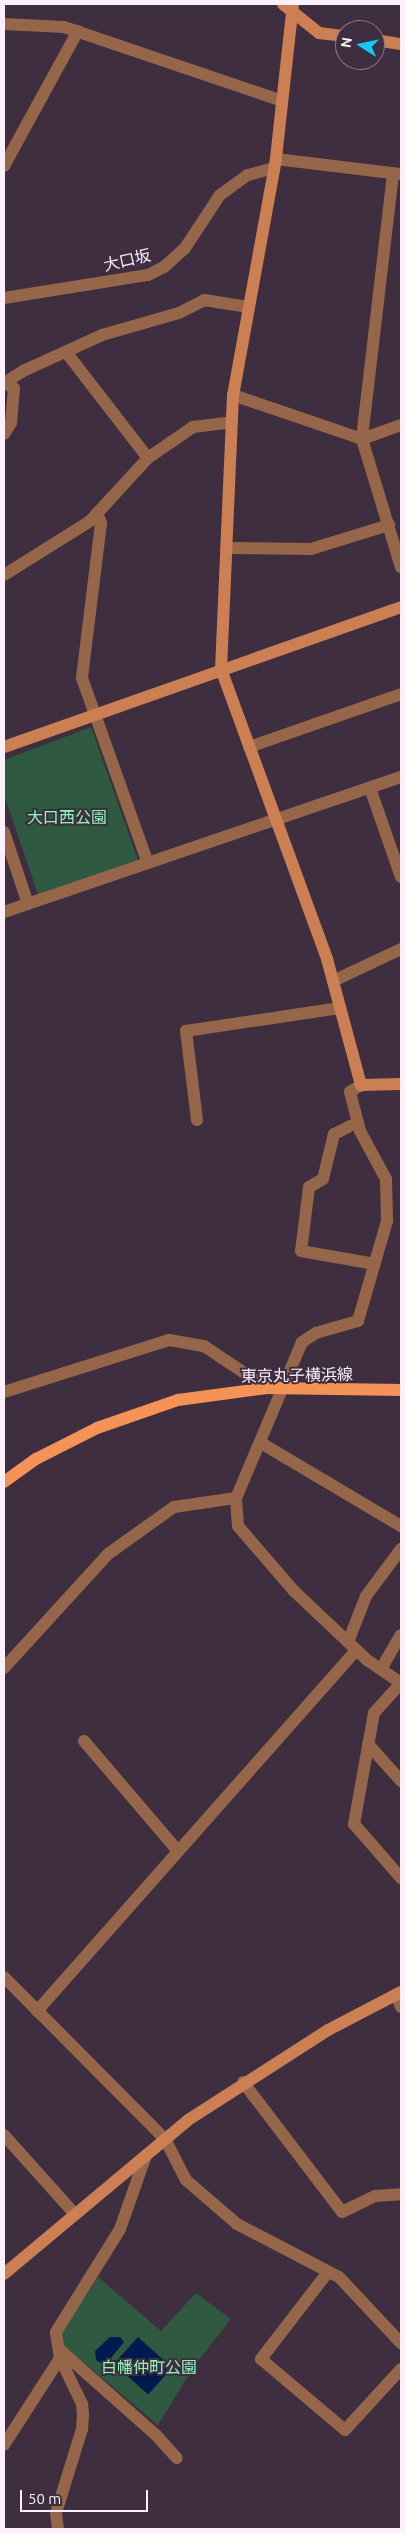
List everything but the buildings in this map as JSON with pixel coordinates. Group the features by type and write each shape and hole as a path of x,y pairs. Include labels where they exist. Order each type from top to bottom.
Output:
{"main road":[{"name":"東京丸子横浜線","path":"4,1482 67,1443 139,1412 200,1396 267,1388 401,1390"}],"street":[{"path":"290,6 319,33 335,35"},
{"path":"290,6 275,164 233,395 221,668 333,981 361,1085"},
{"path":"4,24 64,27 282,102"},
{"path":"4,166 78,31"},
{"path":"385,42 401,44"},
{"path":"275,164 397,174 362,439 401,567"},
{"name":"大口坂","path":"4,298 148,275 176,260 220,195 248,175 275,164"},
{"path":"5,384 23,371 102,336 179,313 204,300 248,307"},
{"path":"66,352 148,458"},
{"path":"4,434 11,423 14,388 5,384"},
{"path":"233,395 362,439 401,425"},
{"path":"4,575 97,513 148,458 193,427 232,422"},
{"path":"97,513 101,523 82,678 148,862"},
{"path":"226,548 311,549 389,525"},
{"path":"4,747 221,668 401,607"},
{"path":"250,747 401,694"},
{"path":"4,912 401,777"},
{"path":"370,788 401,877"},
{"path":"4,834 28,904"},
{"path":"333,981 401,949"},
{"path":"197,1120 186,1031 340,1008"},
{"path":"401,1084 361,1085 350,1092 358,1122 386,1179 387,1221 358,1321 316,1333 302,1342 261,1443 236,1498 238,1526 294,1591 352,1646 401,1683 374,1713 354,1824 401,1878"},
{"path":"358,1122 334,1134 323,1179 309,1187 301,1251 375,1264"},
{"path":"4,1392 169,1340 204,1346 267,1388"},
{"path":"261,1443 401,1526"},
{"path":"6,1661 108,1554 174,1506 236,1498"},
{"path":"37,2010 178,1851 352,1646 366,1596 401,1550"},
{"path":"381,1669 401,1635"},
{"path":"84,1742 178,1851"},
{"path":"368,1744 401,1781"},
{"path":"4,1977 165,2139 186,2180 237,2224 339,2277 401,2343"},
{"path":"4,2274 165,2139 243,2082 328,2030 399,1993 401,2007"},
{"path":"243,2082 342,2212 376,2196 401,2194"},
{"path":"4,2135 75,2214"},
{"path":"58,2529 56,2513 82,2429 83,2415 82,2404 59,2354 56,2332 120,2230 146,2155"},
{"path":"328,2272 261,2359 345,2430 401,2369"},
{"path":"4,2445 59,2354"},
{"path":"59,2354 177,2458"}],"green space":[{"name":"大口西公園","path":"91,727 138,860 38,894 4,795 4,760"},
{"name":"白幡仲町公園","path":"98,2277 161,2331 196,2293 231,2319 194,2366 158,2425 63,2345 62,2333"}],"water":[{"path":"110,2337 120,2337 124,2342 111,2358 101,2363 96,2360 95,2351"},
{"path":"138,2337 172,2368 148,2395 114,2364"}]}
